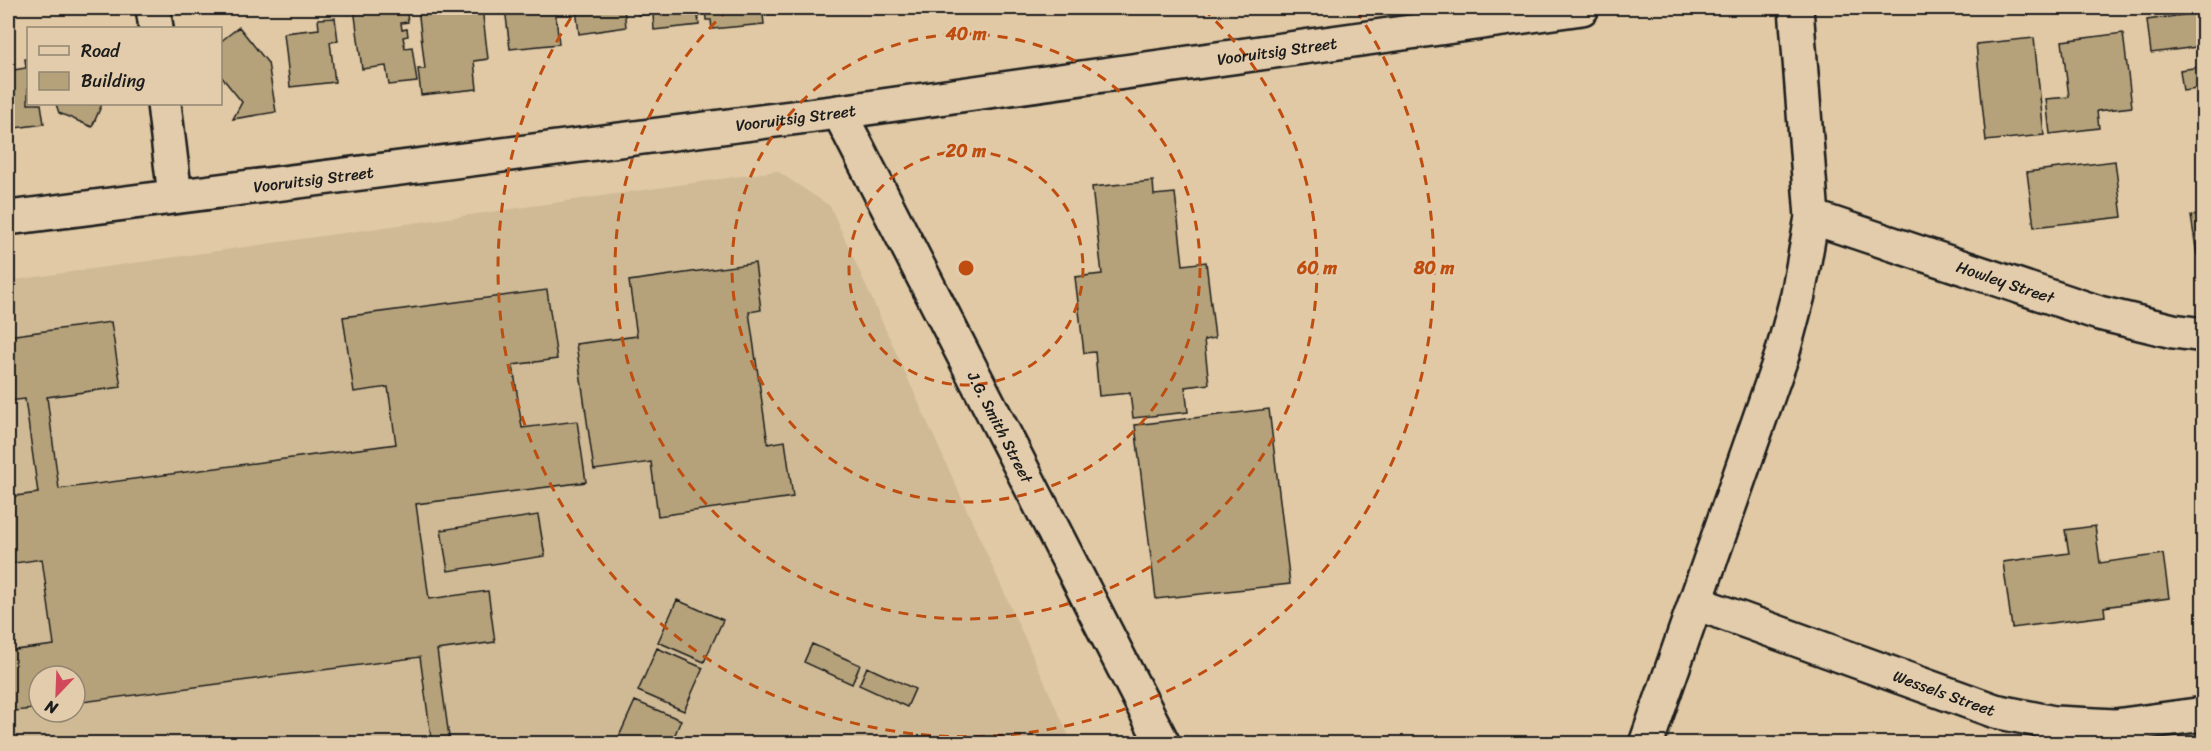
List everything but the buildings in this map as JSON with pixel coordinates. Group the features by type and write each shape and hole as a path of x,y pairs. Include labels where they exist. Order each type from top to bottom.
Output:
{"street":[{"path":"153,8 156,27"},
{"name":"Vooruitsig Street","path":"8,218 838,112 1582,8"},
{"path":"1646,744 1782,356 1798,295 1812,217 1796,8"},
{"path":"164,105 175,196"},
{"name":"J.G. Smith Street","path":"838,112 1163,744"},
{"name":"Howley Street","path":"1812,217 2099,313 2173,331 2204,335"},
{"name":"Wessels Street","path":"1696,603 1995,711 2054,723 2115,726 2204,714"}],"shaded area":[{"path":"777,171 830,206 1072,743 8,743 8,281"}]}
